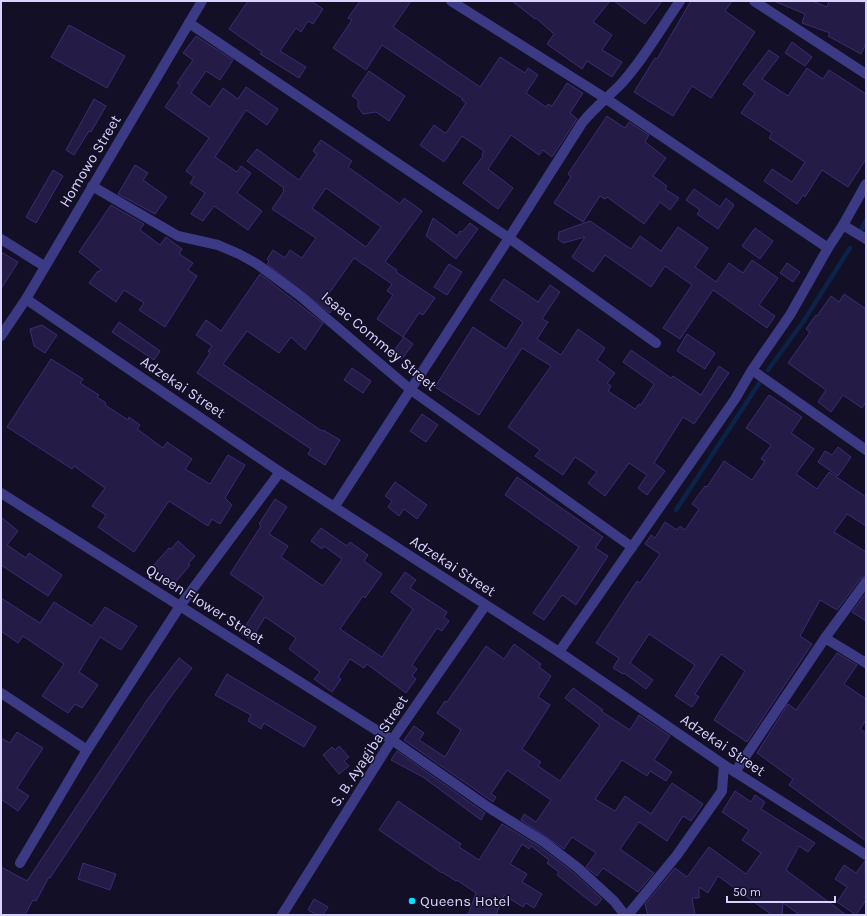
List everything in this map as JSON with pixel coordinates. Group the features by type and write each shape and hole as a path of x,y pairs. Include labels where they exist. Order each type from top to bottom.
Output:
{"street":[{"name":"Homowo Street","path":"1,336 26,299 44,266 202,1"},
{"path":"451,1 605,98 828,248"},
{"path":"335,506 582,123 593,109 618,86 630,72 680,1"},
{"path":"754,1 866,74"},
{"path":"189,23 509,238 656,343"},
{"path":"558,652 722,418 752,370 790,315 866,184"},
{"name":"Isaac Commey Street","path":"92,186 178,236 218,245 258,264 299,295 411,390 632,547"},
{"path":"843,225 866,239"},
{"path":"1,239 44,266"},
{"name":"Adzekai Street","path":"26,299 280,472 335,506 485,606 558,652 724,765 866,855"},
{"path":"752,370 866,450"},
{"path":"20,863 87,750 180,606 280,472"},
{"name":"Queen Flower Street","path":"1,493 392,740 488,807 544,842 578,868 614,901 625,915"},
{"path":"735,772 825,638 866,582"},
{"name":"S. B. Ayagiba Street","path":"282,915 392,740 485,606"},
{"path":"825,638 866,663"},
{"path":"1,693 87,750"},
{"path":"628,915 677,855 722,792 724,765"}],"building":[{"path":"248,1 311,1 323,9 313,24 308,21 301,32 296,28 280,51 306,67 299,78 260,54 262,52 229,29"},
{"path":"360,1 411,1 393,27 480,87 500,57 525,73 528,68 538,75 526,93 546,107 548,104 552,106 567,83 583,93 570,113 577,119 552,157 543,150 539,155 511,135 488,169 513,188 498,209 463,183 483,156 484,151 462,136 444,162 420,145 434,125 445,133 447,132 466,103 462,100 463,99 382,45 366,70 333,48 352,20 348,18"},
{"path":"512,1 610,1 593,22 612,35 602,50 622,62 612,77 587,61 582,69 547,44 554,34 536,18 535,19"},
{"path":"614,1 662,1 645,24"},
{"path":"691,1 732,1 725,11 755,32 711,98 692,86 673,116 634,92 655,58 657,59"},
{"path":"774,1 812,1 827,7 829,1 859,1 866,4 866,43 861,54 828,36 830,33 802,23 805,14"},
{"path":"69,25 125,56 107,88 51,57"},
{"path":"196,36 233,60 220,80 206,71 191,93 210,107 223,88 238,99 246,87 278,109 267,125 246,110 215,157 237,172 241,166 251,173 237,193 262,211 248,230 214,206 203,221 191,214 205,193 190,183 194,177 186,171 209,138 165,107 180,85 177,83 193,60 183,53"},
{"path":"792,42 812,57 805,66 785,53"},
{"path":"769,50 779,57 762,79 788,96 807,68 823,79 829,70 866,94 866,159 848,187 822,170 805,197 803,195 797,204 764,181 772,169 792,182 805,162 769,138 772,133 741,113 755,93 743,84"},
{"path":"369,71 405,96 389,121 376,112 363,114 358,107 358,100 352,96"},
{"path":"94,99 106,106 91,132 89,131 74,155 66,150"},
{"path":"607,116 625,128 629,122 649,135 645,142 666,158 653,176 667,186 665,189 679,198 670,210 660,202 644,224 607,197 605,199 600,196 583,222 554,203 571,177 568,174"},
{"path":"321,140 352,161 348,167 400,204 404,198 422,211 385,262 397,270 396,272 435,298 423,315 419,313 403,337 377,319 393,295 387,291 392,284 354,258 325,299 335,306 330,313 267,264 269,261 267,259 273,250 285,258 290,250 302,258 316,238 272,209 284,191 284,188 247,161 257,149 299,180 317,154 313,151","holes":["326,188 381,227 366,247 312,208"]},
{"path":"135,165 148,173 143,180 167,197 155,214 118,194"},
{"path":"53,170 63,176 36,223 26,217"},
{"path":"694,189 720,207 726,198 734,205 718,229 697,214 700,210 686,200"},
{"path":"111,205 144,224 140,230 160,245 166,237 182,249 179,254 193,263 188,270 197,276 165,327 139,310 144,303 124,290 116,302 89,283 97,272 102,270 79,252"},
{"path":"433,218 457,236 460,231 462,232 470,223 478,229 456,259 426,236"},
{"path":"590,221 631,249 640,236 661,251 678,227 708,248 695,267 716,282 729,263 743,273 752,260 778,278 759,305 775,316 767,328 713,290 680,339 663,328 692,285 665,266 651,287 605,255 593,272 572,257 585,237 563,243 558,239 559,232"},
{"path":"755,228 773,241 760,259 742,246"},
{"path":"1,252 18,262 1,289"},
{"path":"787,263 800,272 793,282 780,273"},
{"path":"449,264 462,272 447,295 434,287"},
{"path":"260,274 323,323 305,350 291,337 279,353 247,331 223,364 322,431 323,430 340,440 325,465 308,454 311,449 197,373 210,353 208,351 212,346 196,335 206,320 221,331"},
{"path":"504,279 538,302 550,285 560,292 542,319 548,322 537,339 561,355 578,329 605,348 597,360 615,373 607,383 611,386 608,391 635,409 639,404 641,405 654,384 623,362 631,350 671,378 673,376 701,395 719,366 729,373 694,424 683,417 654,463 665,471 647,495 638,488 647,475 629,463 605,496 588,483 597,472 575,457 563,475 535,456 540,450 508,427 551,366 522,348 479,415 435,387 473,327 506,349 523,322 490,300"},
{"path":"844,294 866,309 866,402 862,408 843,395 831,412 818,402 826,390 788,363 810,332 806,329 831,296 839,302"},
{"path":"119,322 160,351 154,360 112,332"},
{"path":"42,325 57,335 45,353 34,346 30,329"},
{"path":"687,334 715,353 705,369 677,351"},
{"path":"404,337 413,344 402,359 393,352"},
{"path":"51,359 83,379 80,383 99,395 97,397 106,403 105,405 128,420 129,417 140,425 137,429 163,448 167,442 192,459 185,469 210,484 228,455 245,465 225,498 232,505 220,524 212,519 208,526 169,501 134,552 98,527 106,515 92,506 105,488 74,466 72,469 7,427"},
{"path":"352,368 371,381 363,393 344,380"},
{"path":"769,395 802,417 791,433 814,449 796,474 817,489 829,472 866,497 866,526 847,514 834,532 866,552 866,576 861,578 837,610 820,600 800,636 812,644 747,742 714,720 745,671 721,654 695,694 699,697 692,707 675,696 695,665 649,634 630,663 653,680 646,689 624,673 623,674 613,668 619,658 596,643 637,581 640,583 660,554 645,544 651,535 655,538 665,522 677,530 680,526 685,530 699,509 692,504 705,486 707,487 724,461 752,480 765,461 761,459 771,445 746,428"},
{"path":"422,414 438,425 426,442 410,431"},
{"path":"838,447 851,457 838,476 818,462 825,451 832,455"},
{"path":"517,477 603,537 595,548 608,556 576,605 562,595 544,620 533,613 579,547 505,495"},
{"path":"395,482 427,505 417,519 404,509 399,516 388,507 392,501 385,496"},
{"path":"275,499 287,507 269,534 288,546 281,557 323,586 342,559 324,546 322,549 311,541 321,528 347,546 350,542 368,555 364,561 382,574 365,598 363,596 340,629 382,657 413,609 391,592 405,572 416,580 410,588 447,612 444,617 449,621 442,631 437,628 412,665 417,669 412,676 416,679 406,693 367,664 364,668 350,659 338,677 341,679 332,692 314,679 320,672 289,649 296,638 265,617 251,640 241,633 264,597 230,574 261,526 259,524"},
{"path":"1,517 18,531 7,545 26,558 29,553 62,575 48,596 1,565"},
{"path":"178,541 195,556 188,564 190,565 173,585 152,567 169,548 171,549"},
{"path":"866,593 866,621 852,612"},
{"path":"1,598 40,623 54,602 92,626 105,607 137,626 121,650 100,637 79,672 98,685 82,708 75,704 68,713 42,696 64,664 23,636 18,643 1,631"},
{"path":"514,644 541,664 539,667 551,676 538,697 550,705 522,749 541,762 538,766 560,781 600,725 565,698 573,688 603,710 601,711 630,730 639,715 670,736 654,760 672,772 666,781 650,771 647,776 622,760 595,799 615,811 625,796 651,814 672,783 703,804 691,821 683,816 667,841 639,822 620,849 654,873 638,892 603,868 597,876 586,867 596,853 572,837 564,849 521,820 524,814 536,822 551,800 507,770 491,794 496,797 493,802 404,740 414,726 424,733 419,740 445,757 461,730 437,713 445,701 447,702 486,646 504,659"},
{"path":"837,653 857,665 844,684 866,699 866,720 860,729 866,733 866,841 789,785 793,779 757,753 788,704 796,710"},
{"path":"179,658 192,668 167,702 50,878 49,877 36,901 33,900 25,915 1,915 1,867 27,881 147,700"},
{"path":"227,674 316,727 304,747 264,723 261,729 248,721 251,715 215,695"},
{"path":"17,732 43,748 17,788 29,796 18,811 1,799 1,738 10,743"},
{"path":"339,746 349,757 344,761 349,766 339,774 323,755 332,747 335,750"},
{"path":"397,751 485,813 481,820 423,777 391,760"},
{"path":"735,791 751,802 755,795 765,802 761,809 815,843 808,852 799,846 786,870 846,915 800,915 783,903 782,915 772,915 718,876 708,893 699,887 699,898 692,898 695,915 648,915 645,904 675,868 687,877 709,847 746,874 761,853 742,840 749,830 722,812"},
{"path":"398,801 461,844 459,847 479,860 502,824 540,847 574,873 602,899 596,906 557,875 559,872 547,863 549,860 531,846 529,849 522,844 510,864 527,874 522,882 542,894 534,908 526,903 523,907 504,895 496,915 468,915 476,893 457,880 456,881 442,873 379,830"},
{"path":"865,861 866,900 856,915 837,902 847,887 835,879 844,865 856,873"},
{"path":"83,863 116,874 110,890 78,879"},
{"path":"314,899 328,907 323,915 317,915 308,910"}],"waterway":[{"path":"861,230 866,220"},
{"path":"768,370 803,322 850,248"},
{"path":"676,510 760,382"}],"place":[{"name":"Queens Hotel","path":"412,901"}]}
